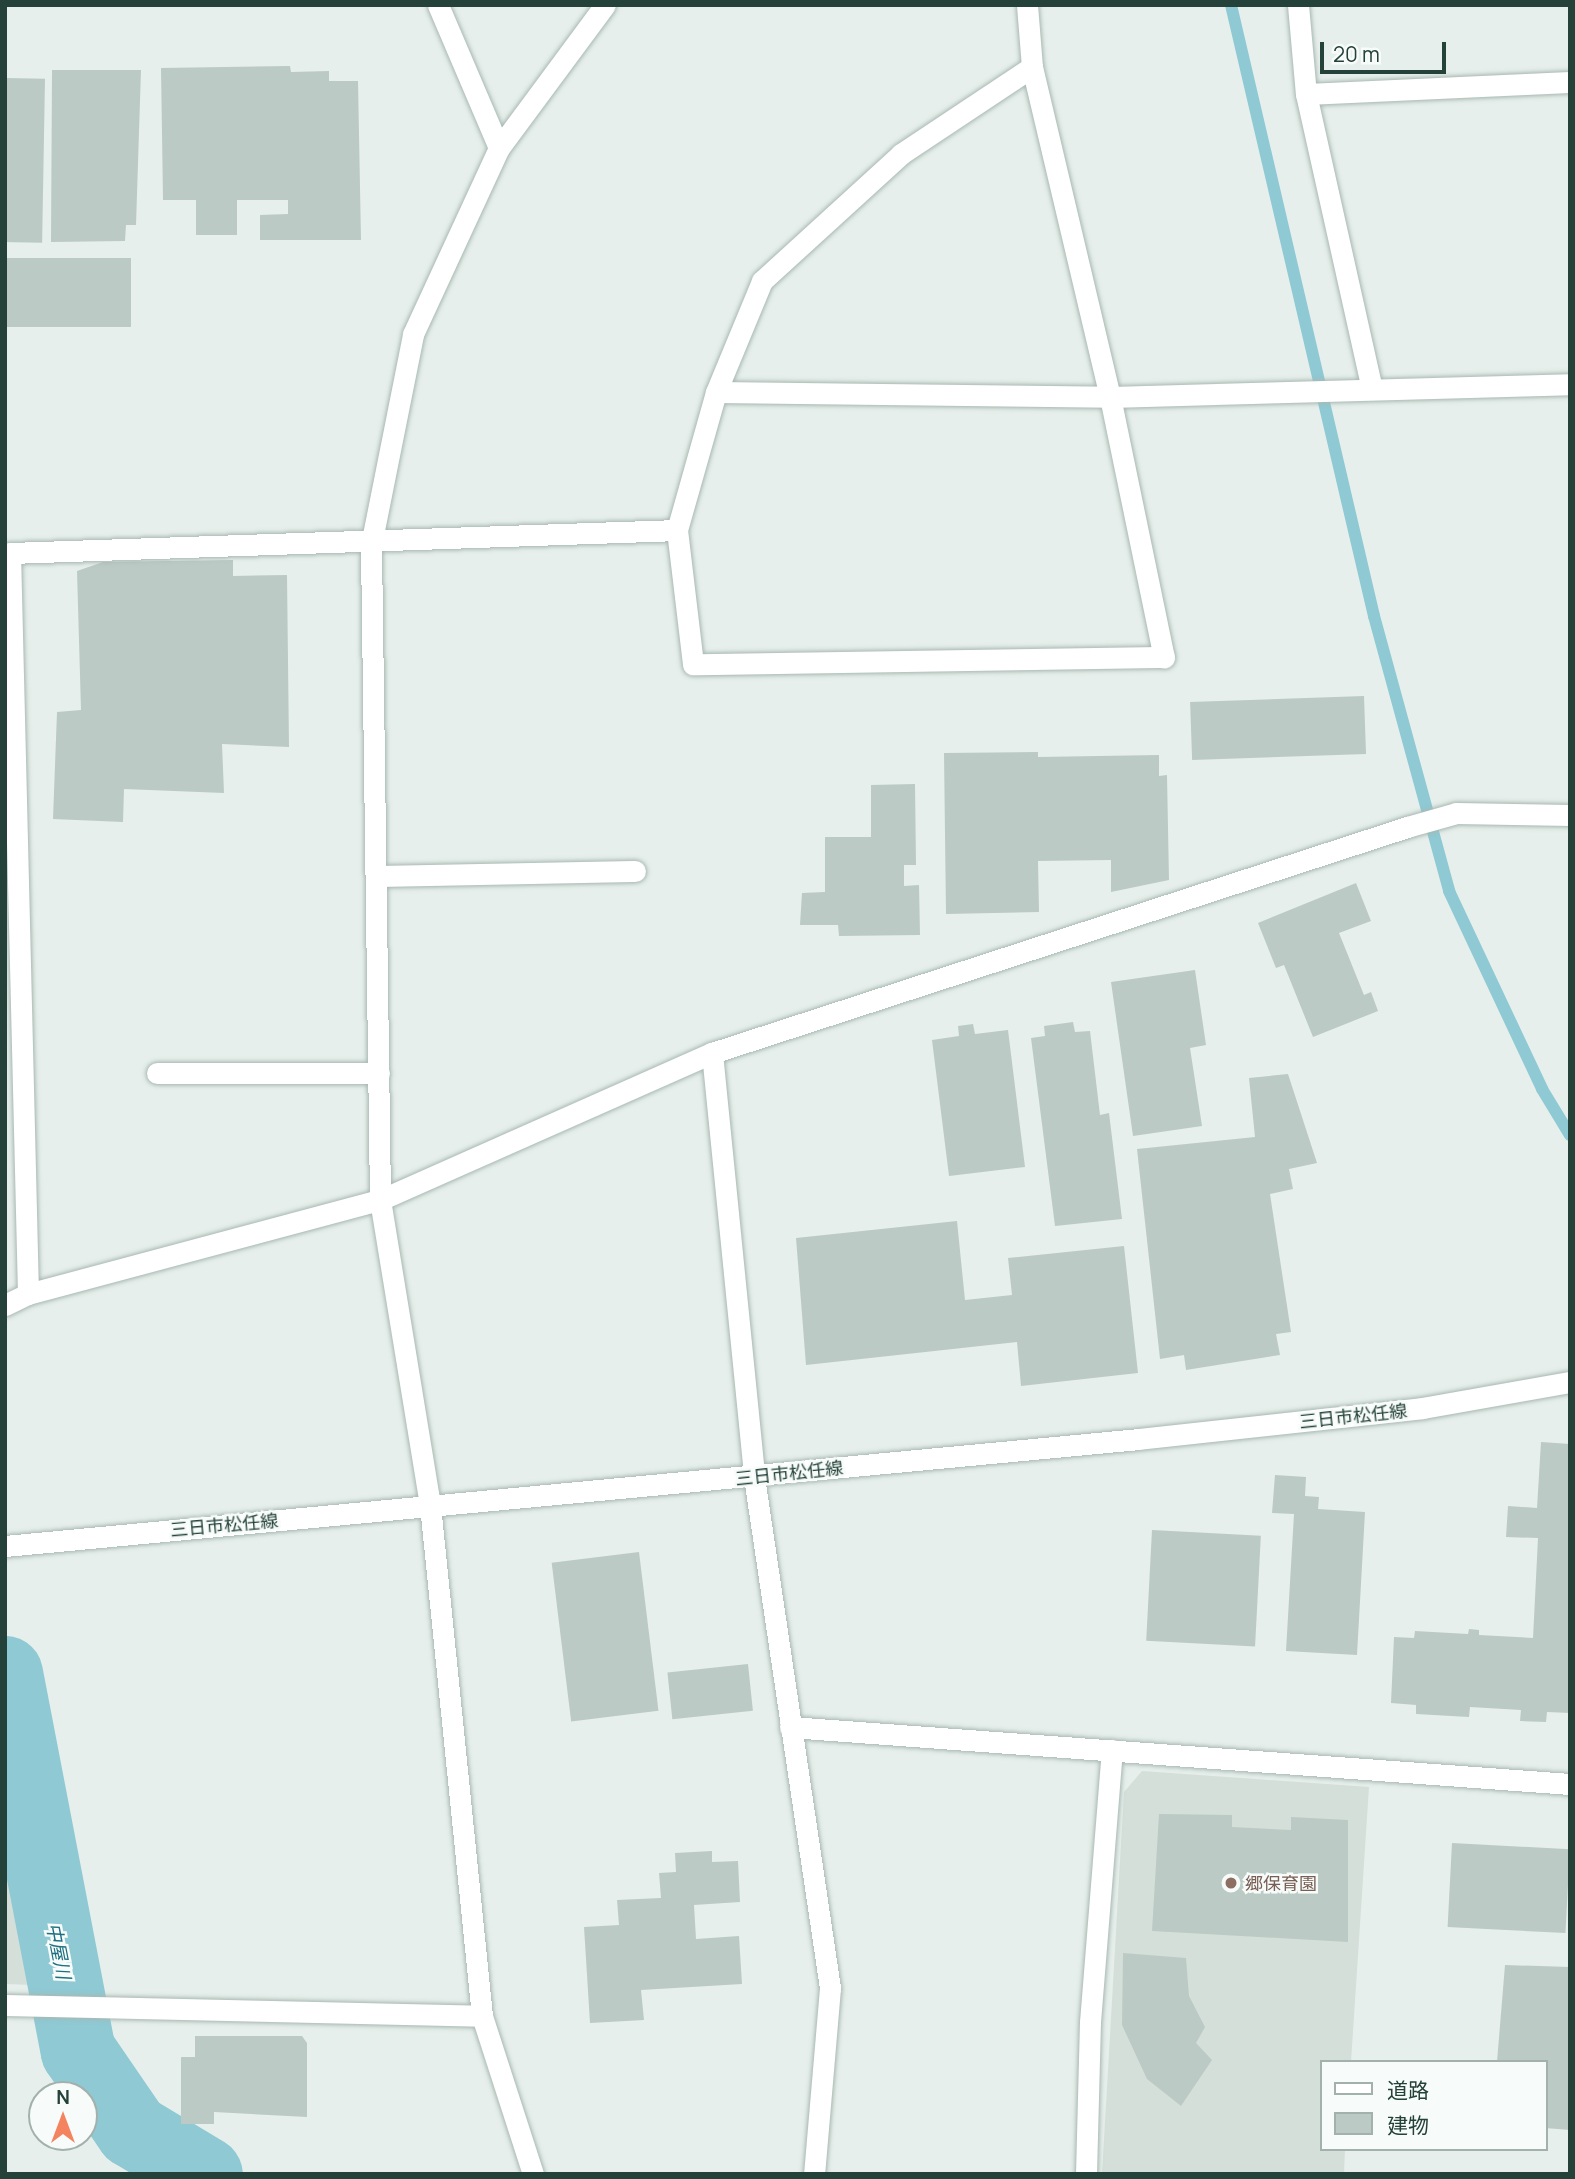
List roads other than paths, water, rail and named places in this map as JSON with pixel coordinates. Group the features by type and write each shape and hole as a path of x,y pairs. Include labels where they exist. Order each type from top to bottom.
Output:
{"street":[{"path":"438,5 499,148"},
{"path":"533,2174 482,2016 430,1506 380,1200 371,545 413,334 499,148 605,5"},
{"path":"1027,5 1032,67 1110,397 1164,657 693,664 677,530 716,392 762,281 901,154 1032,67"},
{"path":"1298,5 1306,94 1372,389"},
{"path":"1306,94 1570,82"},
{"path":"716,392 1110,397 1570,384"},
{"path":"28,1294 15,1205 8,553 371,545 677,530"},
{"path":"5,1305 28,1294 380,1200 712,1053 1407,827 1456,813 1570,815"},
{"path":"376,876 635,871"},
{"path":"712,1053 754,1477 830,1988 814,2174"},
{"path":"157,1073 379,1073"},
{"name":"三日市松任線","path":"5,1546 754,1477 1422,1408 1570,1381"},
{"path":"790,1727 1570,1783"},
{"path":"1086,2174 1090,2022 1112,1750"},
{"path":"5,2005 482,2016"}],"waterway":[{"path":"1231,5 1374,616 1449,891 1542,1089 1570,1135"},
{"name":"中屋川","path":"5,1673 78,2051 132,2130 205,2174"}],"place":[{"name":"郷保育園","path":"1231,1883"}]}
